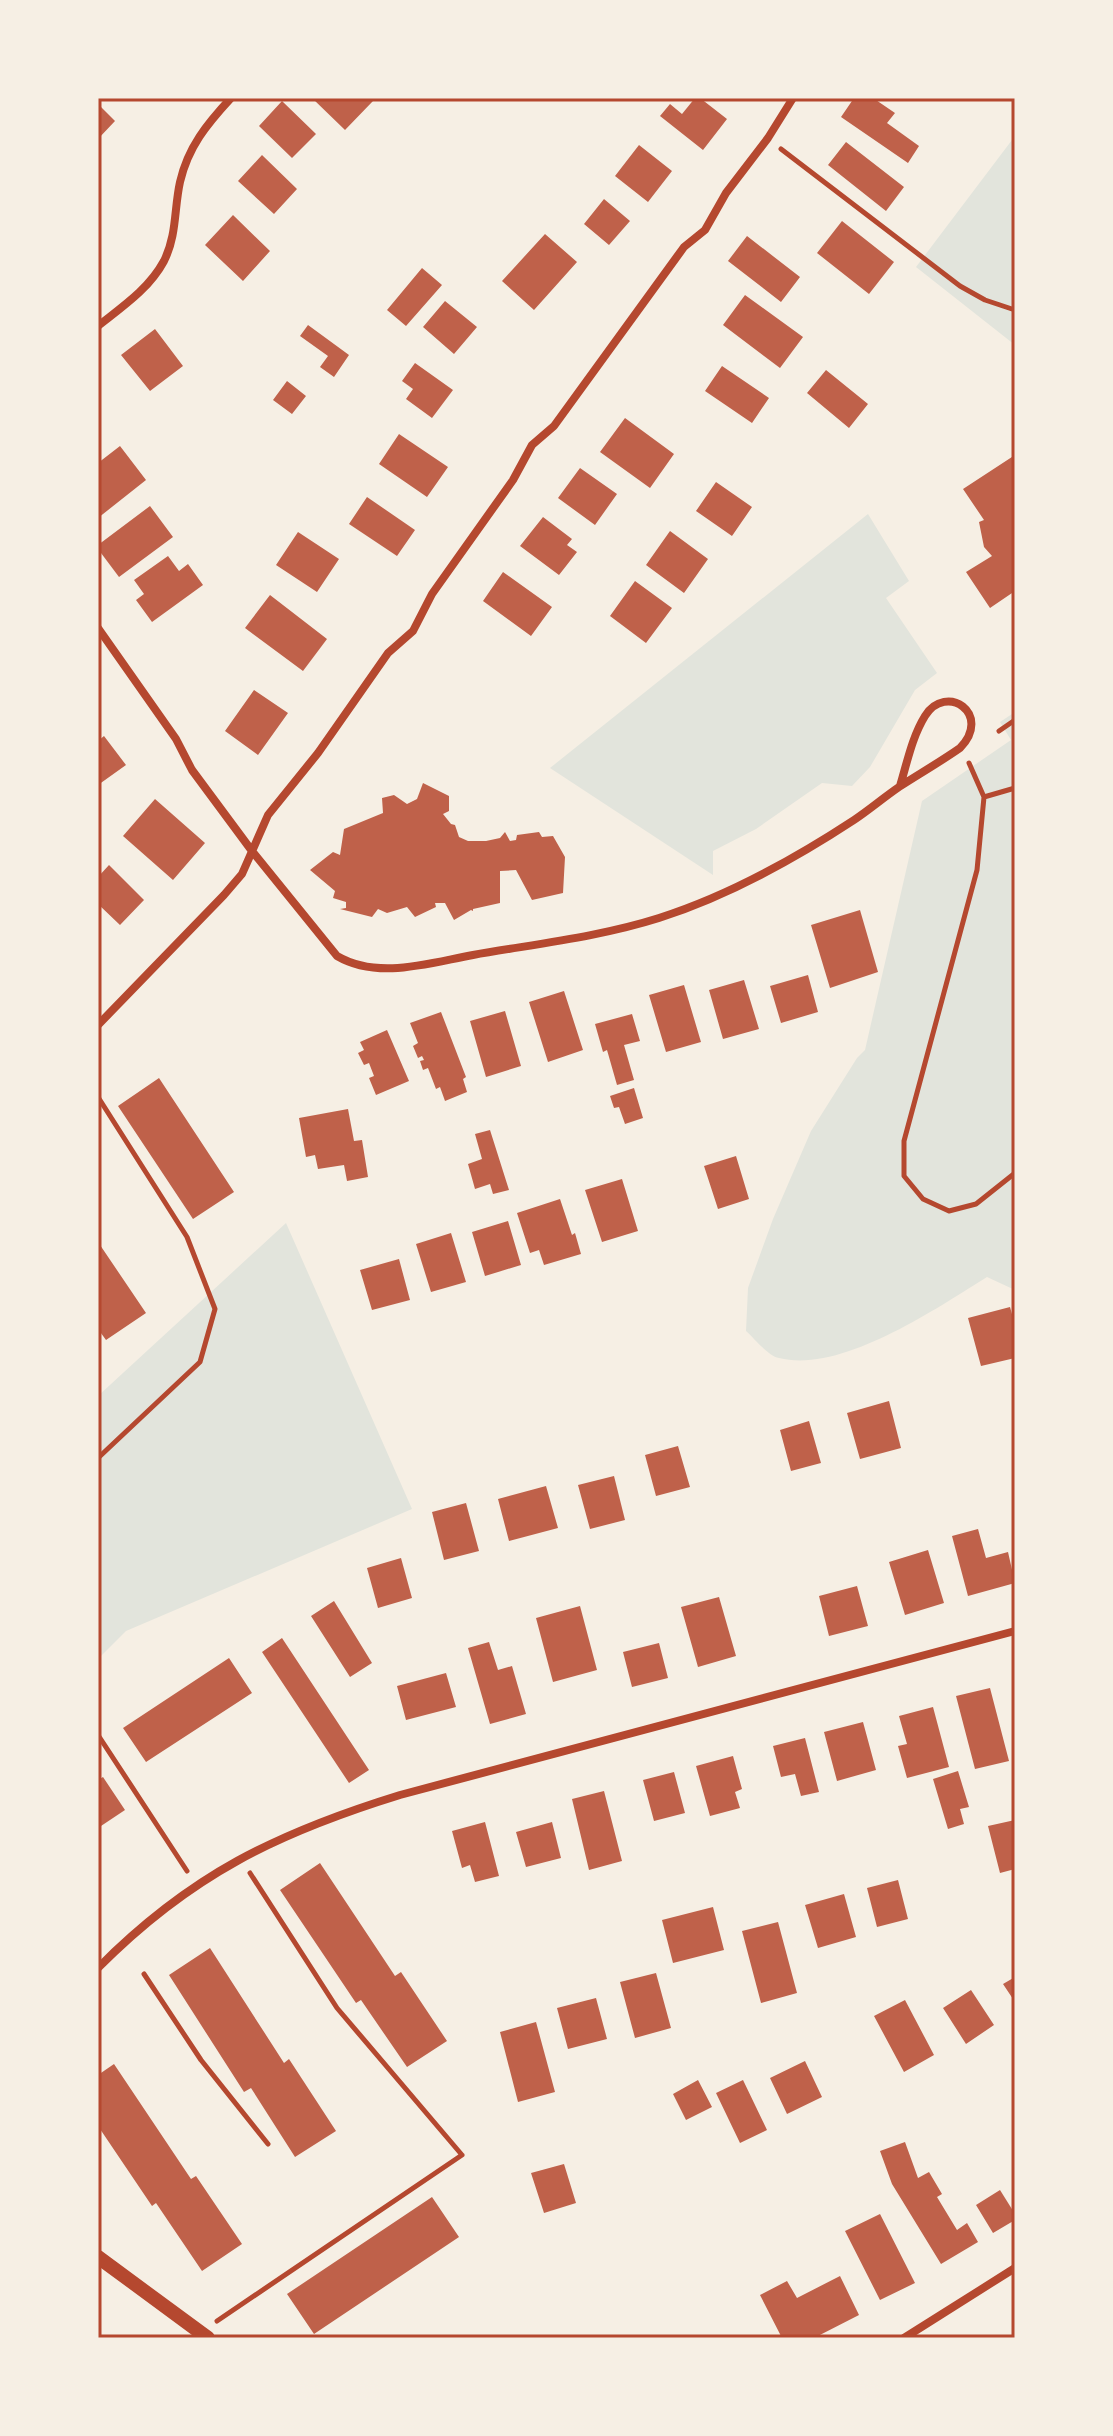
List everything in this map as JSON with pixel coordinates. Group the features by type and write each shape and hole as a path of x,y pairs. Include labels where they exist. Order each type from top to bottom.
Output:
{"street":[{"path":"98,326 133,299 163,262 172,241 179,184 188,157 207,125 231,98"},
{"path":"98,1025 242,874 268,815 318,753 388,653 413,631 432,594 513,480 532,445 554,426 684,247 705,230 726,193 768,138 793,98"},
{"path":"98,628 176,739 192,770 252,851 337,956 352,965 386,969 608,931 661,917 762,875 857,818 900,786 950,756 969,739 973,726 969,713 961,704 950,701 926,714 900,786"},
{"path":"98,1968 123,1942 196,1884 275,1840 332,1816 411,1792 1015,1631"},
{"path":"98,2257 208,2338"},
{"path":"904,2338 1015,2268"}],"path":[{"path":"768,138 960,286 985,300 1015,310"},
{"path":"999,731 1015,720"},
{"path":"966,759 984,797 977,870 904,1141 904,1176 923,1199 949,1211 976,1204 1015,1173"},
{"path":"984,797 1015,788"},
{"path":"98,1097 187,1237 215,1309 200,1362 98,1458"},
{"path":"98,1736 188,1872"},
{"path":"217,2321 462,2155 337,2008 250,1872"},
{"path":"144,1974 201,2060 268,2144"}],"shaded area":[{"path":"1015,136 1015,345 916,267"},
{"path":"868,514 909,581 886,598 937,673 915,690 870,767 852,786 822,783 756,829 713,851 713,875 550,768"},
{"path":"1015,712 1015,1290 987,1277 916,1320 859,1348 804,1360 775,1357 746,1331 748,1288 773,1219 811,1131 865,1050 922,801 1011,740 1000,722"},
{"path":"286,1223 412,1509 126,1631 98,1659 98,1396"}],"building":[{"path":"312,98 370,98 373,101 345,130"},
{"path":"695,98 700,98 727,119 703,150 660,116 670,104 682,114"},
{"path":"854,98 873,98 895,113 887,123 919,146 908,163 841,117"},
{"path":"282,101 316,134 292,158 259,126"},
{"path":"98,104 115,121 98,139"},
{"path":"846,142 904,187 886,211 828,165"},
{"path":"639,145 672,171 648,202 615,176"},
{"path":"262,155 297,189 274,214 238,181"},
{"path":"604,199 630,221 609,245 584,224"},
{"path":"233,215 270,251 243,281 205,245"},
{"path":"842,221 894,262 869,294 817,253"},
{"path":"545,234 577,262 534,310 502,281"},
{"path":"747,236 800,277 781,302 728,261"},
{"path":"422,268 442,285 406,326 387,310"},
{"path":"745,295 803,337 780,368 723,325"},
{"path":"445,301 477,327 454,354 423,327"},
{"path":"308,325 349,355 334,377 320,367 328,356 300,336"},
{"path":"155,329 183,366 150,391 121,355"},
{"path":"415,363 453,390 432,418 406,399 413,389 402,381"},
{"path":"722,366 769,398 752,423 705,391"},
{"path":"826,370 868,404 849,428 807,393"},
{"path":"287,381 306,396 292,414 273,400"},
{"path":"625,418 674,454 650,488 600,452"},
{"path":"399,434 448,467 427,497 379,464"},
{"path":"120,446 146,480 98,518 98,463"},
{"path":"1015,455 1015,591 990,608 966,572 992,556 984,547 979,522 984,520 963,489"},
{"path":"580,468 617,494 595,525 558,498"},
{"path":"716,482 752,507 732,536 696,511"},
{"path":"367,497 415,530 397,556 349,524"},
{"path":"150,506 173,537 119,577 98,545"},
{"path":"543,517 572,539 567,545 577,552 559,575 520,546"},
{"path":"670,531 708,559 684,593 646,565"},
{"path":"298,532 339,559 317,592 276,565"},
{"path":"168,556 179,571 188,564 203,585 152,622 136,600 144,594 134,580"},
{"path":"503,572 552,607 531,636 483,601"},
{"path":"635,581 672,608 646,643 610,616"},
{"path":"270,595 327,639 303,671 245,628"},
{"path":"254,690 288,713 258,755 225,731"},
{"path":"104,736 126,765 98,785 98,741"},
{"path":"423,783 449,796 449,811 443,814 455,825 459,837 468,841 500,838 505,832 510,841 516,840 517,835 539,832 542,837 553,836 565,857 563,893 532,900 516,870 500,871 500,903 473,909 454,920 445,903 435,903 436,907 415,917 407,907 387,913 378,909 372,917 340,909 346,908 346,902 333,898 335,891 310,870 333,852 340,855 344,829 383,813 382,798 394,795 407,804 417,799"},
{"path":"155,799 205,843 173,880 123,836"},
{"path":"109,865 144,900 120,925 98,904 98,877"},
{"path":"860,910 878,972 830,988 811,925"},
{"path":"808,975 818,1012 781,1023 770,986"},
{"path":"744,980 759,1029 723,1039 709,990"},
{"path":"684,985 701,1042 666,1052 649,995"},
{"path":"564,991 583,1050 548,1062 529,1002"},
{"path":"505,1011 521,1066 486,1077 470,1021"},
{"path":"441,1012 466,1077 463,1079 467,1092 445,1101 440,1087 436,1089 428,1068 423,1070 420,1061 424,1060 422,1056 418,1058 413,1046 418,1043 410,1023"},
{"path":"632,1014 640,1041 624,1045 634,1080 617,1085 607,1050 603,1052 595,1024"},
{"path":"387,1030 409,1081 376,1095 369,1078 374,1076 369,1063 364,1065 358,1053 364,1050 360,1042"},
{"path":"159,1078 234,1192 193,1219 118,1106"},
{"path":"634,1088 643,1118 625,1124 619,1107 614,1108 610,1096"},
{"path":"348,1109 354,1141 362,1140 368,1177 347,1181 344,1165 318,1169 315,1155 306,1157 299,1118"},
{"path":"490,1130 509,1190 493,1194 490,1184 475,1189 468,1164 482,1159 475,1134"},
{"path":"736,1156 749,1199 718,1209 704,1166"},
{"path":"622,1179 638,1231 602,1242 585,1190"},
{"path":"560,1199 581,1254 544,1265 539,1250 530,1253 517,1213"},
{"path":"508,1221 521,1265 485,1276 472,1232"},
{"path":"451,1233 466,1282 431,1292 416,1244"},
{"path":"98,1242 146,1313 106,1340 98,1329"},
{"path":"399,1259 410,1300 372,1310 360,1270"},
{"path":"1010,1307 1015,1325 1015,1358 981,1366 968,1318"},
{"path":"889,1401 901,1448 860,1459 847,1413"},
{"path":"809,1421 821,1463 791,1471 780,1430"},
{"path":"678,1446 690,1487 656,1496 645,1455"},
{"path":"614,1476 625,1520 590,1529 578,1485"},
{"path":"546,1486 558,1528 509,1541 498,1499"},
{"path":"466,1503 479,1551 444,1560 432,1512"},
{"path":"978,1529 986,1558 1008,1552 1015,1583 968,1596 952,1536"},
{"path":"928,1550 944,1603 905,1615 889,1562"},
{"path":"401,1558 412,1598 378,1608 367,1568"},
{"path":"857,1586 868,1626 829,1636 819,1596"},
{"path":"719,1597 736,1656 698,1667 681,1607"},
{"path":"334,1601 372,1663 350,1677 311,1616"},
{"path":"580,1606 597,1670 553,1682 536,1618"},
{"path":"282,1638 369,1770 349,1783 262,1652"},
{"path":"489,1642 498,1670 512,1666 526,1714 490,1724 468,1648"},
{"path":"659,1643 668,1678 632,1687 623,1652"},
{"path":"229,1658 252,1693 146,1762 123,1728"},
{"path":"446,1673 456,1707 406,1720 397,1686"},
{"path":"990,1688 1009,1761 975,1769 956,1696"},
{"path":"933,1707 949,1767 907,1778 898,1746 907,1744 899,1716"},
{"path":"863,1722 876,1770 837,1781 824,1732"},
{"path":"805,1738 819,1792 801,1796 795,1774 781,1777 773,1746"},
{"path":"733,1756 742,1789 735,1792 740,1808 710,1816 696,1766"},
{"path":"958,1771 969,1807 960,1809 964,1824 948,1829 933,1779"},
{"path":"674,1772 685,1813 654,1821 643,1780"},
{"path":"103,1777 125,1810 98,1828 98,1780"},
{"path":"604,1791 622,1861 589,1870 572,1799"},
{"path":"1015,1820 1015,1869 1000,1873 988,1826"},
{"path":"485,1822 499,1876 475,1882 470,1865 462,1868 452,1831"},
{"path":"552,1822 561,1858 526,1867 516,1832"},
{"path":"320,1863 395,1976 401,1972 447,2041 407,2067 361,2000 356,2003 280,1890"},
{"path":"898,1880 908,1919 877,1927 867,1888"},
{"path":"844,1894 856,1937 818,1948 805,1905"},
{"path":"713,1907 724,1950 673,1963 662,1920"},
{"path":"778,1922 797,1993 761,2003 742,1931"},
{"path":"210,1948 284,2063 289,2059 336,2131 295,2157 251,2088 244,2092 169,1975"},
{"path":"656,1973 671,2028 635,2038 620,1982"},
{"path":"1015,1977 1015,2002 1003,1984"},
{"path":"971,1990 994,2025 966,2044 943,2008"},
{"path":"596,1998 607,2039 568,2049 557,2008"},
{"path":"905,2000 934,2055 904,2072 874,2016"},
{"path":"536,2022 555,2092 518,2102 500,2032"},
{"path":"805,2061 822,2097 787,2114 770,2078"},
{"path":"114,2064 191,2179 196,2176 242,2244 202,2271 156,2203 152,2206 98,2126 98,2075"},
{"path":"698,2080 712,2107 686,2120 673,2094"},
{"path":"743,2080 767,2130 740,2143 716,2093"},
{"path":"905,2142 918,2178 929,2172 942,2194 937,2197 957,2230 967,2223 978,2242 941,2264 892,2184 880,2151"},
{"path":"564,2164 576,2203 544,2213 531,2173"},
{"path":"1000,2190 1015,2214 1015,2220 993,2233 976,2205"},
{"path":"432,2197 459,2237 314,2334 287,2294"},
{"path":"880,2214 915,2283 880,2300 845,2231"},
{"path":"840,2276 859,2315 814,2338 782,2338 760,2295 787,2281 797,2298"}]}
